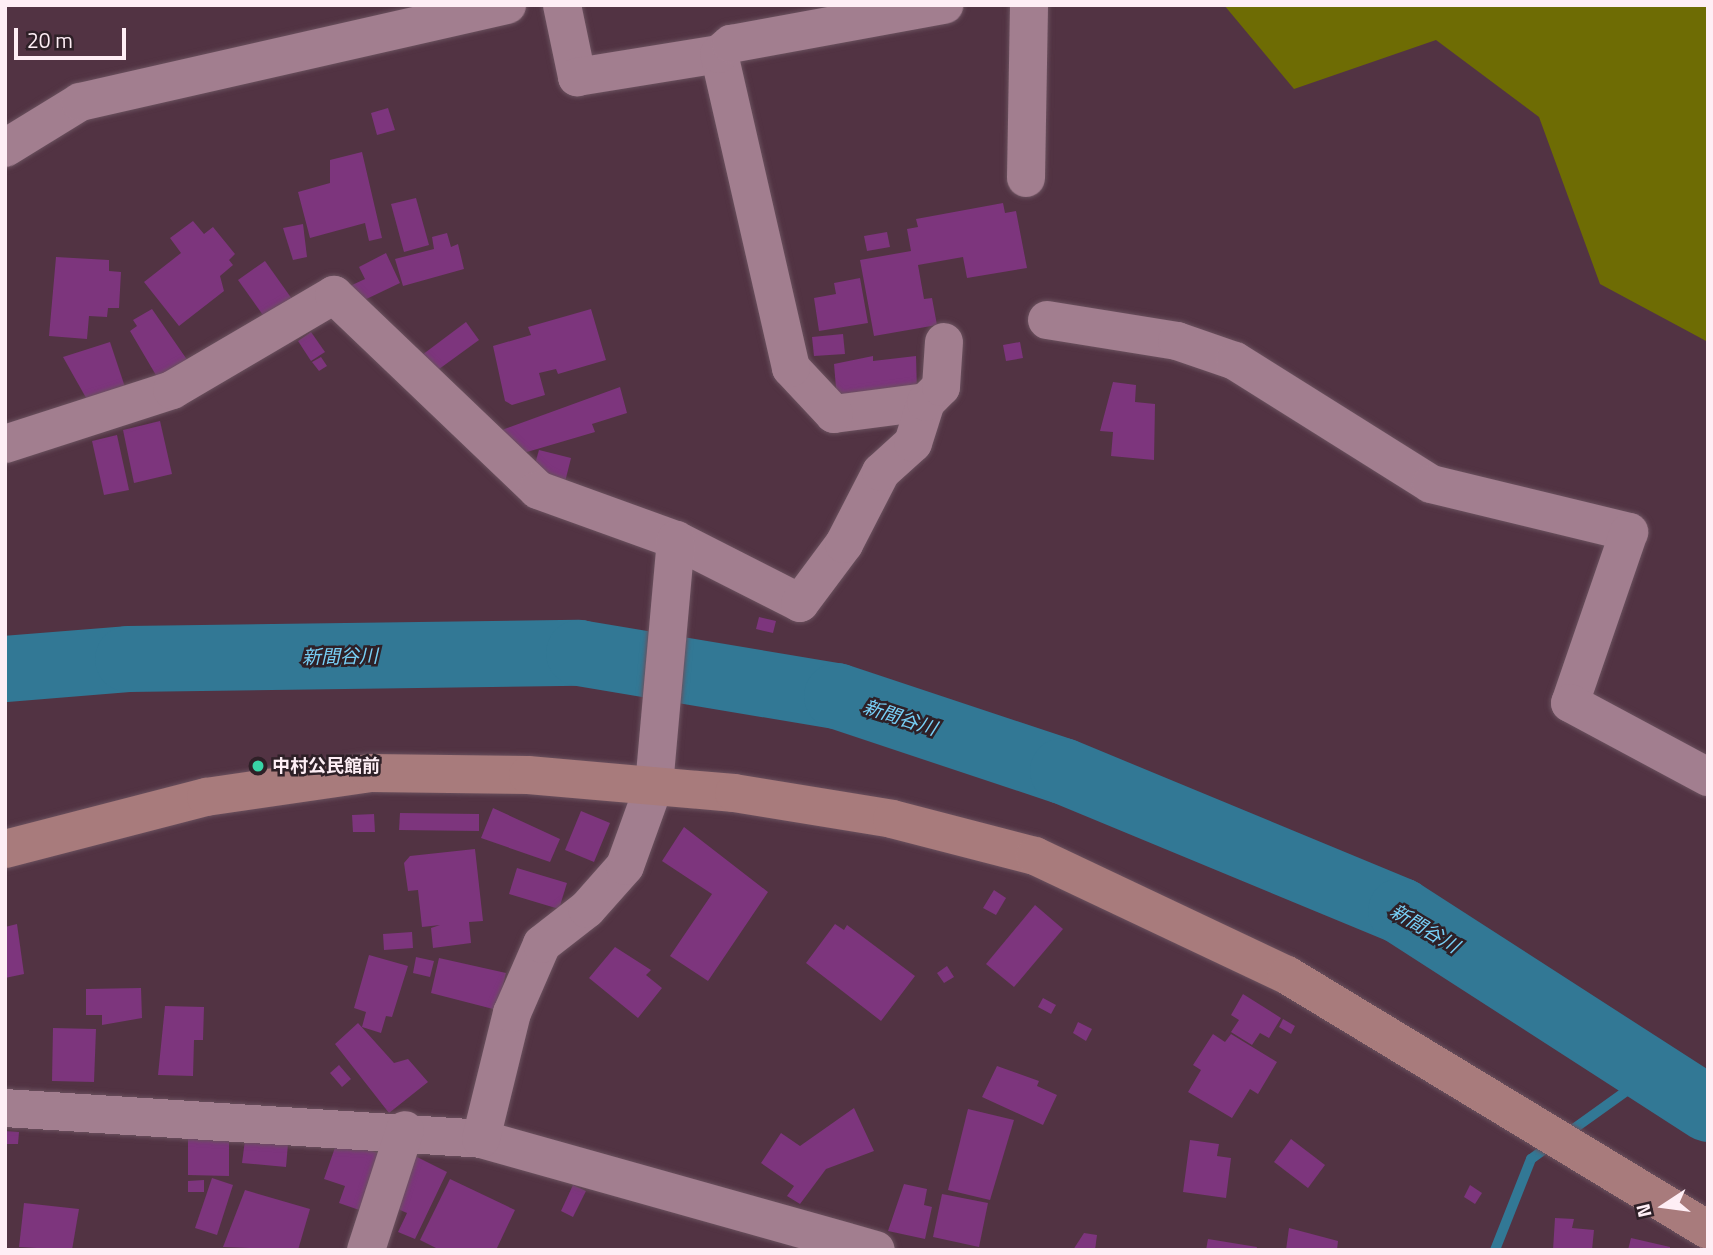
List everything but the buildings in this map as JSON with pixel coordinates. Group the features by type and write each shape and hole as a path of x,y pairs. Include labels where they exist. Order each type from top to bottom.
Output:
{"street":[{"path":"5,148 80,102 507,5"},
{"path":"562,5 577,77 719,54 731,44 944,5"},
{"path":"1026,178 1029,5"},
{"path":"719,54 791,368 834,414 926,402"},
{"path":"5,444 172,390 334,295 538,490 676,540 800,603 844,544 881,472 913,443 926,402 941,387 944,342"},
{"path":"1047,320 1177,341 1235,361 1431,484 1629,532 1570,704 1708,777"},
{"path":"481,1139 512,1013 542,944 587,909 625,866 655,768 676,540"},
{"path":"5,849 206,797 371,773 528,775 655,768 892,818 1035,856 1287,975 1708,1230"},
{"path":"5,1108 405,1130 481,1139 876,1250"},
{"path":"366,1250 405,1130"}],"shaded area":[{"path":"1224,5 1708,5 1708,342 1600,284 1539,117 1436,40 1294,89"}],"waterway":[{"name":"新間谷川","path":"5,669 128,659 579,653 837,696 1063,771 1401,911 1708,1109"},
{"path":"1565,1135 1653,1072"},
{"path":"1495,1250 1531,1159 1552,1144"}],"place":[{"name":"中村公民館前","path":"258,766"}]}
